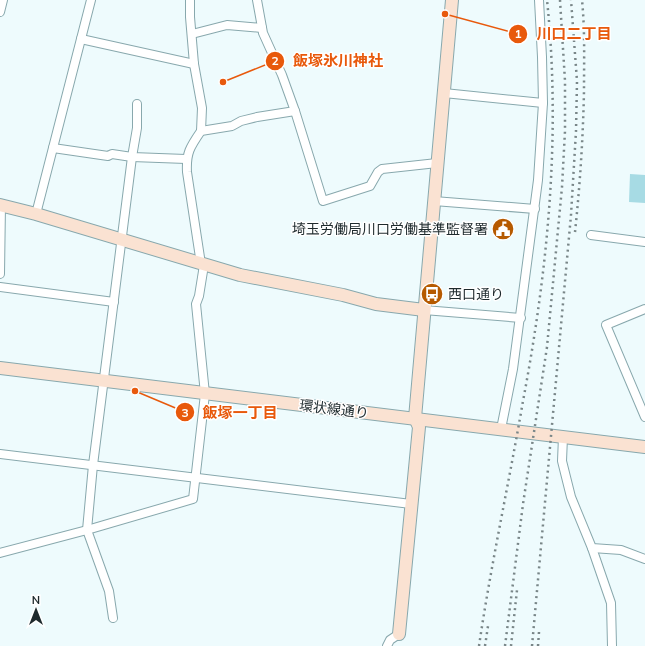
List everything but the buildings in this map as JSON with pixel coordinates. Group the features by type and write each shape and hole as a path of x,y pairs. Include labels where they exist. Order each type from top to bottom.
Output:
{"street":[{"path":"0,12 3,0"},
{"path":"36,214 91,0"},
{"path":"0,553 87,530 192,499 206,394 196,304 199,296 203,265 186,159 191,146 201,131 202,108 194,64 190,0"},
{"path":"257,0 263,33 282,75 295,111 323,201 370,186 378,172 382,169 437,163"},
{"path":"386,646 390,640 399,634 419,428 415,418 452,0"},
{"path":"501,429 514,369 535,209 543,103 539,0"},
{"path":"192,34 227,25 262,28"},
{"path":"81,39 194,64"},
{"path":"444,93 543,103"},
{"path":"113,618 108,590 87,530 92,465 137,128 137,104"},
{"path":"201,131 232,126 241,121 257,117 295,111"},
{"path":"53,148 108,156 112,154 132,157 186,159"},
{"path":"434,201 535,209"},
{"path":"0,274 1,205 36,214 240,275 343,295 376,304 424,310 521,318"},
{"path":"591,235 645,242"},
{"path":"0,287 114,302"},
{"path":"645,309 606,325 645,417"},
{"name":"環状線通り","path":"0,368 645,447"},
{"path":"563,437 562,461 571,498 592,548 611,603 612,646"},
{"path":"0,454 411,504"},
{"path":"592,548 621,550 645,558"}],"shaded area":[{"path":"630,174 645,175 645,203 629,202"}],"railway":[{"path":"479,646 532,351 545,251 550,201 553,101 547,0"},
{"path":"505,646 523,504 547,347 562,187 565,131 565,81 560,0"},
{"path":"532,646 571,215 576,131 577,81 571,0"},
{"path":"575,232 584,109 584,23 582,0"},
{"path":"511,646 517,590"},
{"path":"485,646 488,626"},
{"path":"538,646 539,632"}],"place":[{"name":"川口二丁目","path":"445,14"},
{"name":"飯塚氷川神社","path":"223,82"},
{"name":"埼玉労働局川口労働基準監督署","path":"503,229"},
{"name":"西口通り","path":"432,294"},
{"name":"飯塚一丁目","path":"135,391"}]}
